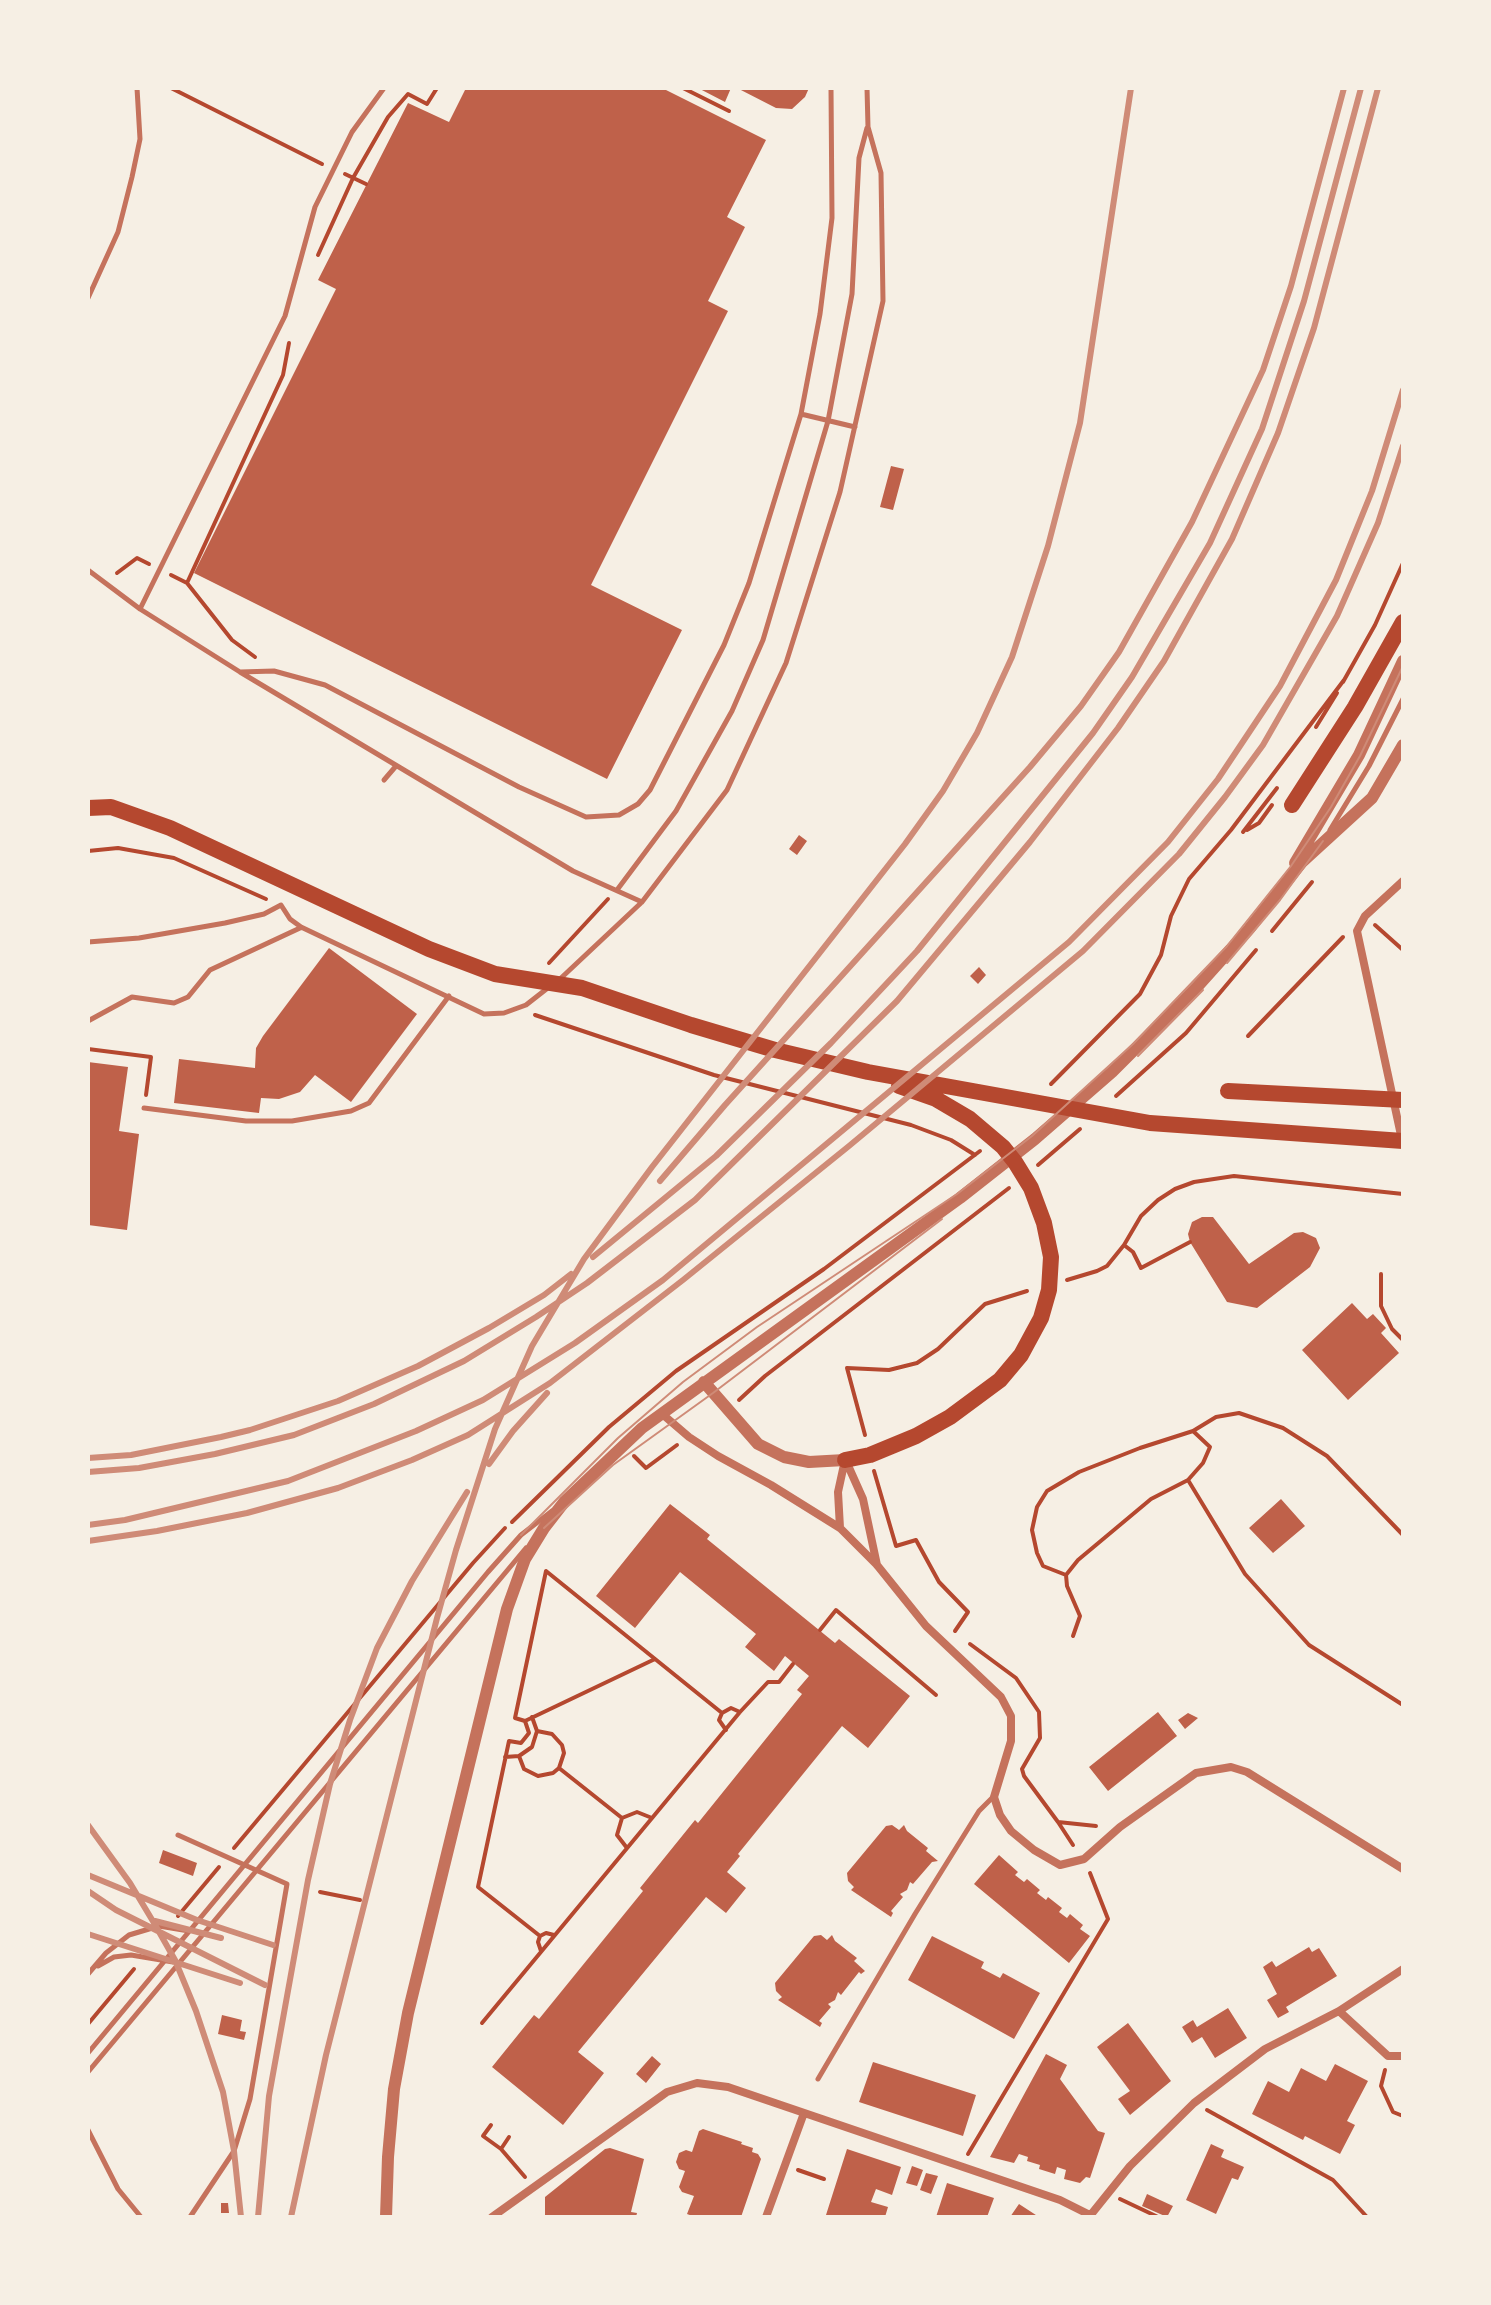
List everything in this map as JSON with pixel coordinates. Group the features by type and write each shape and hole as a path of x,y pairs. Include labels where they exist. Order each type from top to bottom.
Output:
{"highway":[{"path":"1283,796 1355,707 1403,622"},
{"path":"88,808 111,807 170,828 429,949 495,974 582,988 691,1025 853,1069 1083,1113 1221,1130 1403,1142"},
{"path":"845,1460 891,1447 950,1417 1000,1380 1021,1355 1041,1318 1049,1290 1051,1257 1040,1208 1031,1188 1003,1147 970,1119 936,1099 853,1069"},
{"path":"1228,1091 1403,1100"}],"street":[{"path":"1285,883 1359,755 1403,661"},
{"path":"386,2217 393,2101 408,2013 507,1609 525,1559 544,1528 565,1501 661,1413 960,1198 1074,1106 1137,1049 1189,997 1323,841 1372,798 1403,745"},
{"path":"1403,881 1365,916 1357,931 1403,1142"},
{"path":"704,1382 758,1444 784,1457 809,1462 845,1460"},
{"path":"661,1413 689,1437 840,1528 877,1565 926,1626 1001,1697 1011,1716 1011,1741 994,1797 1000,1815 1011,1831 1034,1850 1060,1865 1084,1859 1120,1827 1196,1773 1231,1767 1247,1772 1403,1869"},
{"path":"840,1528 838,1492 845,1460"},
{"path":"845,1460 863,1499 877,1565"},
{"path":"492,2217 667,2092 697,2083 728,2087 1060,2200 1090,2216 1106,2193 1194,2103 1265,2049 1339,2011 1403,1969"},
{"path":"1339,2011 1388,2056 1403,2056"},
{"path":"766,2217 804,2113"}],"lane":[{"path":"88,298 118,232 132,177 140,139 137,88"},
{"path":"140,609 285,316 315,207 352,132 384,88"},
{"path":"240,672 274,671 325,685 519,787 586,817 619,815 638,804 650,790 724,645 749,583 801,414 820,314 832,218 831,88"},
{"path":"88,942 139,938 225,923 264,914 281,905 290,919 301,927 484,1014 504,1013 526,1005 568,973 642,902 727,790 786,663 840,492 883,301 881,173 868,127 867,88"},
{"path":"617,890 676,811 732,711 763,640 828,421 852,294 859,158 868,127"},
{"path":"801,414 855,427"},
{"path":"88,570 140,609 240,672 573,871 642,902"},
{"path":"1323,841 1369,766 1403,699"},
{"path":"384,780 396,765"},
{"path":"88,1021 132,997 174,1003 188,997 210,970 301,927"},
{"path":"144,1108 246,1121 292,1121 351,1111 369,1103 449,996"},
{"path":"88,2053 480,1581 521,1535 565,1501"},
{"path":"88,2072 482,1598 544,1528"},
{"path":"818,2079 979,1811 994,1797"},
{"path":"178,1835 287,1884 250,2099 234,2151 190,2217"},
{"path":"88,1974 106,1953 129,1935 159,1926 191,1931"},
{"path":"94,1968 114,1957 131,1955 173,1962"},
{"path":"88,2130 118,2189 141,2217"}],"path":[{"path":"171,88 366,184"},
{"path":"314,268 353,178 388,117 408,94 427,104 437,88"},
{"path":"683,88 729,111"},
{"path":"274,671 232,640 187,583 283,375 290,336"},
{"path":"108,566 118,574 137,558"},
{"path":"1050,1085 1140,994 1161,955 1171,916 1189,879 1231,830 1344,680 1375,625 1403,563"},
{"path":"1243,832 1283,796"},
{"path":"88,851 118,848 174,858 220,876 272,902"},
{"path":"1215,999 1318,874"},
{"path":"1365,916 1403,950"},
{"path":"1248,1036 1347,933 1357,931"},
{"path":"527,1012 714,1075 911,1125 951,1140 978,1157"},
{"path":"88,1049 151,1057 144,1108"},
{"path":"232,1851 473,1563 609,1427 676,1371 824,1269 981,1151"},
{"path":"1097,1271 1107,1266 1141,1216 1158,1200 1175,1189 1214,1178 1234,1176 1403,1194"},
{"path":"1002,1181 1009,1192"},
{"path":"726,1410 765,1376 954,1232"},
{"path":"1124,1245 1133,1252 1141,1268 1190,1242"},
{"path":"1381,1274 1381,1306 1392,1329 1403,1340"},
{"path":"867,1440 847,1368 889,1370 917,1363 938,1349 977,1310 993,1301"},
{"path":"1066,1575 1043,1566 1034,1541 1032,1530 1037,1507 1047,1491 1079,1472 1193,1431 1216,1417 1239,1413 1283,1428 1327,1456 1403,1535"},
{"path":"1073,1636 1080,1616 1067,1586 1066,1575 1078,1560 1151,1499 1188,1480 1203,1463 1210,1447 1193,1431"},
{"path":"636,1457 646,1468 689,1437"},
{"path":"873,1467 896,1546 916,1540 939,1582 968,1612 954,1633 1016,1678 1039,1712 1040,1738 1022,1769 1084,1859 1108,1919 961,2166"},
{"path":"1188,1480 1245,1574 1309,1645 1403,1705"},
{"path":"655,1659 525,1721 515,1718 546,1571 722,1713"},
{"path":"820,1630 836,1610 936,1695"},
{"path":"482,2023 740,1712 768,1682 779,1682 793,1664"},
{"path":"726,1730 719,1720 722,1713 731,1708 740,1712"},
{"path":"505,1757 519,1756 532,1747 537,1731 532,1717"},
{"path":"525,1721 529,1729 528,1737 521,1743 509,1741 478,1887 540,1936"},
{"path":"519,1756 524,1769 538,1776 546,1776 559,1768 564,1753 562,1745 552,1734 537,1731"},
{"path":"559,1768 622,1818"},
{"path":"622,1818 637,1812 652,1818"},
{"path":"622,1818 617,1835 627,1848"},
{"path":"1058,1822 1120,1827"},
{"path":"174,1921 222,1863"},
{"path":"320,1892 360,1900"},
{"path":"541,1951 540,1936 546,1933 554,1935"},
{"path":"88,2024 136,1967"},
{"path":"1388,2056 1381,2086 1393,2112 1403,2116"},
{"path":"1194,2103 1333,2180 1367,2217"},
{"path":"491,2125 483,2136 501,2149 520,2171"},
{"path":"501,2149 509,2137"},
{"path":"785,2166 824,2179"},
{"path":"1106,2193 1158,2217"}],"building":[{"path":"466,88 662,88 766,140 727,217 745,227 708,301 728,311 591,585 682,630 607,779 194,573 336,289 318,280 408,103 449,122"},
{"path":"698,88 731,88 725,102"},
{"path":"737,88 809,88 805,97 792,109 776,108"},
{"path":"891,466 904,469 893,510 880,507"},
{"path":"799,835 807,841 797,855 789,849"},
{"path":"329,948 417,1014 351,1102 315,1075 300,1092 279,1099 261,1098 259,1113 174,1103 179,1059 255,1068 256,1048 263,1036"},
{"path":"979,967 986,975 978,984 970,976"},
{"path":"88,1062 128,1067 119,1131 139,1134 127,1230 88,1225"},
{"path":"1202,1217 1213,1217 1249,1264 1294,1233 1303,1232 1316,1238 1320,1248 1310,1267 1257,1308 1227,1302 1190,1242 1188,1234 1192,1222"},
{"path":"1352,1303 1367,1319 1373,1314 1386,1328 1381,1333 1399,1353 1348,1400 1302,1350"},
{"path":"1281,1499 1305,1526 1273,1553 1249,1528"},
{"path":"670,1504 710,1535 707,1539 835,1643 839,1639 910,1696 868,1748 842,1726 738,1854 740,1856 727,1872 746,1888 726,1913 706,1897 578,2052 604,2073 563,2125 492,2067 534,2015 539,2019 643,1891 640,1888 695,1820 698,1823 802,1694 797,1690 809,1676 785,1656 774,1671 745,1647 756,1634 680,1572 635,1628 596,1596"},
{"path":"1158,1712 1177,1736 1108,1791 1089,1767"},
{"path":"1188,1713 1198,1718 1185,1729 1178,1720"},
{"path":"892,1825 899,1830 904,1825 938,1861 932,1862 913,1884 910,1882 907,1890 900,1894 903,1897 891,1911 891,1917 851,1890 854,1887 848,1881 847,1873 886,1826"},
{"path":"163,1850 197,1863 193,1876 159,1863"},
{"path":"999,1855 1018,1872 1015,1875 1024,1882 1027,1879 1040,1890 1037,1893 1062,1908 1059,1912 1067,1918 1070,1914 1083,1925 1080,1929 1090,1936 1069,1963 974,1884"},
{"path":"821,1935 827,1940 832,1935 857,1958 854,1961 865,1971 859,1972 841,1995 838,1992 835,2000 828,2004 831,2007 819,2021 822,2023 820,2027 778,2000 782,1997 776,1991 775,1983 814,1936"},
{"path":"932,1936 984,1962 981,1968 1000,1978 1003,1973 1040,1993 1014,2039 908,1980"},
{"path":"1309,1947 1312,1952 1319,1948 1337,1976 1286,2007 1289,2012 1278,2018 1267,2000 1277,1994 1263,1967 1272,1961 1276,1967"},
{"path":"1228,2008 1247,2038 1215,2058 1202,2037 1192,2043 1182,2027 1193,2020 1197,2027"},
{"path":"222,2015 242,2020 240,2031 246,2032 244,2040 218,2034"},
{"path":"1128,2023 1171,2081 1130,2115 1118,2099 1130,2091 1097,2047"},
{"path":"1046,2054 1067,2065 1060,2079 1098,2131 1105,2133 1090,2178 1086,2177 1080,2183 1064,2179 1066,2170 1057,2167 1055,2174 1039,2169 1040,2165 1027,2161 1028,2157 1019,2154 1014,2163 990,2157"},
{"path":"652,2056 661,2064 646,2083 636,2074"},
{"path":"873,2062 976,2095 963,2136 859,2102"},
{"path":"1335,2064 1368,2081 1347,2121 1355,2125 1340,2154 1305,2136 1303,2140 1252,2114 1268,2081 1289,2092 1301,2068 1326,2081"},
{"path":"703,2129 742,2142 753,2148 752,2152 761,2159 741,2217 695,2217 687,2214 694,2196 682,2192 679,2187 685,2171 679,2169 676,2162 679,2153 686,2150 692,2152 699,2131"},
{"path":"1211,2144 1224,2150 1221,2157 1244,2167 1238,2180 1232,2178 1216,2214 1186,2200"},
{"path":"610,2148 644,2159 631,2212 637,2213 636,2217 545,2217 545,2197"},
{"path":"847,2149 901,2167 892,2195 876,2189 871,2202 888,2207 885,2217 826,2215"},
{"path":"912,2166 923,2170 917,2186 906,2183"},
{"path":"926,2173 938,2176 931,2194 920,2190"},
{"path":"947,2183 994,2198 987,2217 936,2217"},
{"path":"1147,2194 1173,2206 1167,2217 1142,2206"},
{"path":"221,2203 228,2203 229,2213 221,2213"},
{"path":"1019,2204 1039,2217 1010,2217"}],"tram line":[{"path":"521,1535 618,1438 683,1382 757,1327 957,1194 1032,1136 1133,1044 1227,946 1291,866 1331,807 1360,756 1403,666"},
{"path":"1227,963 1280,900 1323,841"},
{"path":"1138,1056 1203,990"},
{"path":"544,1528 613,1465 942,1219"}],"railway":[{"path":"291,2217 326,2055 437,1618 495,1429 532,1346 584,1259 652,1167 905,844 943,791 977,733 1012,657 1048,546 1080,423 1131,88"},
{"path":"660,1181 1030,767 1081,706 1119,652 1192,522 1263,370 1291,286 1344,88"},
{"path":"593,1257 716,1156 831,1043 917,951 1093,733 1132,677 1210,543 1262,429 1304,301 1361,88"},
{"path":"88,1472 139,1468 294,1435 374,1404 464,1361 587,1283 695,1200 897,1001 1030,842 1118,728 1164,661 1232,539 1278,433 1314,328 1378,88"},
{"path":"88,1525 125,1520 288,1481 416,1431 483,1400 575,1343 663,1280 1069,942 1168,842 1218,779 1280,686 1336,580 1372,491 1403,390"},
{"path":"88,1541 247,1513 338,1488 468,1435 550,1383 849,1146 1083,951 1179,854 1225,797 1263,745 1337,616 1378,523 1403,446"},
{"path":"88,1458 131,1455 221,1437 338,1401 418,1366 489,1328 544,1295 571,1274"},
{"path":"489,1464 547,1393"},
{"path":"258,2217 269,2096 308,1880 330,1784 377,1648 412,1581 467,1492"},
{"path":"88,1825 130,1883 154,1923 175,1960 196,2011 223,2092 234,2151 241,2217"},
{"path":"88,1875 197,1920 273,1945"},
{"path":"88,1891 116,1910 265,1985"},
{"path":"155,1921 221,1938"},
{"path":"88,1934 240,1983"}]}
